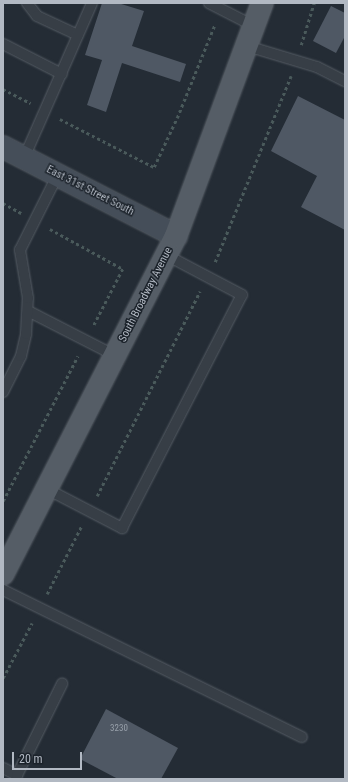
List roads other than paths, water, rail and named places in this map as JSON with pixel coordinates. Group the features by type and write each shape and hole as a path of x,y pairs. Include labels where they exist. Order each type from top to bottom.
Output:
{"main road":[{"name":"South Broadway Avenue","path":"3,574 116,356 176,236 262,3"}],"street":[{"name":"East 31st Street South","path":"3,146 176,236"}],"lane":[{"path":"27,3 37,16 78,35"},
{"path":"24,158 46,111 92,3"},
{"path":"209,3 221,9 250,36 296,60 317,67 345,81"},
{"path":"3,44 62,74"},
{"path":"3,392 21,356 26,334 28,311 26,282 20,250 58,174"},
{"path":"47,490 122,528 242,295 166,255"},
{"path":"28,311 116,356"},
{"path":"3,590 302,737"},
{"path":"3,768 17,775 62,684"}]}
